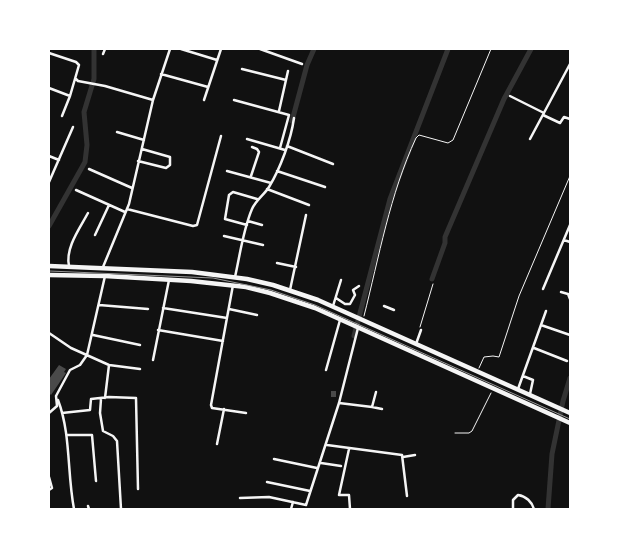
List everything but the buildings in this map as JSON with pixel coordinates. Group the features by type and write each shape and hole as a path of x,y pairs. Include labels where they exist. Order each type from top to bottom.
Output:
{"main road":[{"path":"49,265 192,272 236,277 290,290 333,306 570,412"},
{"path":"49,274 233,285 287,298 314,308 570,423"},
{"path":"287,298 290,290"},
{"path":"420,356 424,347"}],"street":[{"path":"53,49 50,54 78,63 76,78 62,116"},
{"path":"104,54 105,49"},
{"path":"103,267 126,211 153,100 170,49"},
{"path":"181,49 217,60"},
{"path":"204,100 221,49"},
{"path":"260,49 302,64"},
{"path":"273,53 274,49"},
{"path":"530,140 570,64"},
{"path":"242,70 286,80"},
{"path":"279,111 288,71"},
{"path":"161,74 208,87"},
{"path":"76,78 78,81 96,84 153,100"},
{"path":"49,88 70,96"},
{"path":"510,96 560,123 564,117 570,120"},
{"path":"234,100 289,115 280,148"},
{"path":"236,277 242,240 251,210 257,199 267,190 277,171 287,146 294,118"},
{"path":"49,182 73,127"},
{"path":"117,132 144,140"},
{"path":"76,190 126,211 194,226 199,223 221,136"},
{"path":"247,139 285,150"},
{"path":"287,146 333,164"},
{"path":"251,176 259,154 257,149 252,148"},
{"path":"138,162 166,168 170,165 170,157 142,149"},
{"path":"49,156 59,160"},
{"path":"90,169 132,188"},
{"path":"227,171 271,183"},
{"path":"277,171 325,187"},
{"path":"267,190 309,205"},
{"path":"257,199 233,192 228,195 225,219 262,225"},
{"path":"96,235 109,205"},
{"path":"67,266 71,247 88,213"},
{"path":"290,290 306,215"},
{"path":"543,289 570,225"},
{"path":"224,236 263,245"},
{"path":"564,240 570,242"},
{"path":"277,263 296,267"},
{"path":"49,413 57,406 56,396 70,370 80,365 87,356 105,276"},
{"path":"153,360 169,280"},
{"path":"333,306 341,280"},
{"path":"233,285 213,392 212,408 246,413"},
{"path":"336,298 345,304 350,304 354,295 353,290 359,286"},
{"path":"561,292 568,294 570,299"},
{"path":"99,305 148,309"},
{"path":"384,306 394,310"},
{"path":"163,308 227,318"},
{"path":"229,309 257,314"},
{"path":"518,389 546,311"},
{"path":"326,370 340,320"},
{"path":"541,325 570,335"},
{"path":"240,498 269,497 306,505 317,468 321,463 327,445 339,403 356,327"},
{"path":"158,330 223,341"},
{"path":"416,344 420,330"},
{"path":"49,333 87,356 109,365 140,369"},
{"path":"92,335 140,345"},
{"path":"533,348 567,361"},
{"path":"109,365 100,413 103,431 113,436 117,441 121,509"},
{"path":"523,376 533,380 530,394"},
{"path":"372,408 376,392"},
{"path":"56,396 67,435 69,475 74,509"},
{"path":"62,413 90,410 91,399 109,397 136,398 138,489"},
{"path":"339,403 382,409"},
{"path":"217,444 224,409"},
{"path":"67,435 92,435 96,481"},
{"path":"327,445 397,454 403,457 415,455"},
{"path":"349,449 339,495 349,495 350,509"},
{"path":"403,457 407,496"},
{"path":"274,459 317,468"},
{"path":"321,463 341,466"},
{"path":"49,477 52,488 49,490"},
{"path":"267,482 310,491"},
{"path":"513,509 514,500 518,495 524,496 531,502 534,509"},
{"path":"291,509 293,502"}],"path":[{"path":"360,318 390,211 416,138 419,135 448,143 453,140 491,49"},
{"path":"477,371 484,357 499,357 519,296 570,176"},
{"path":"420,330 433,284"},
{"path":"455,433 469,433 472,431 494,388"}],"waterway":[{"path":"49,226 85,162 87,145 84,112 94,79 94,49"},
{"path":"292,121 307,65 314,49"},
{"path":"354,336 390,199 448,49"},
{"path":"432,279 445,243 445,237 504,99 531,49"},
{"path":"548,509 552,454 563,401 570,378"}],"railway":[{"path":"49,271 213,278 271,290 315,305 570,419"}]}
